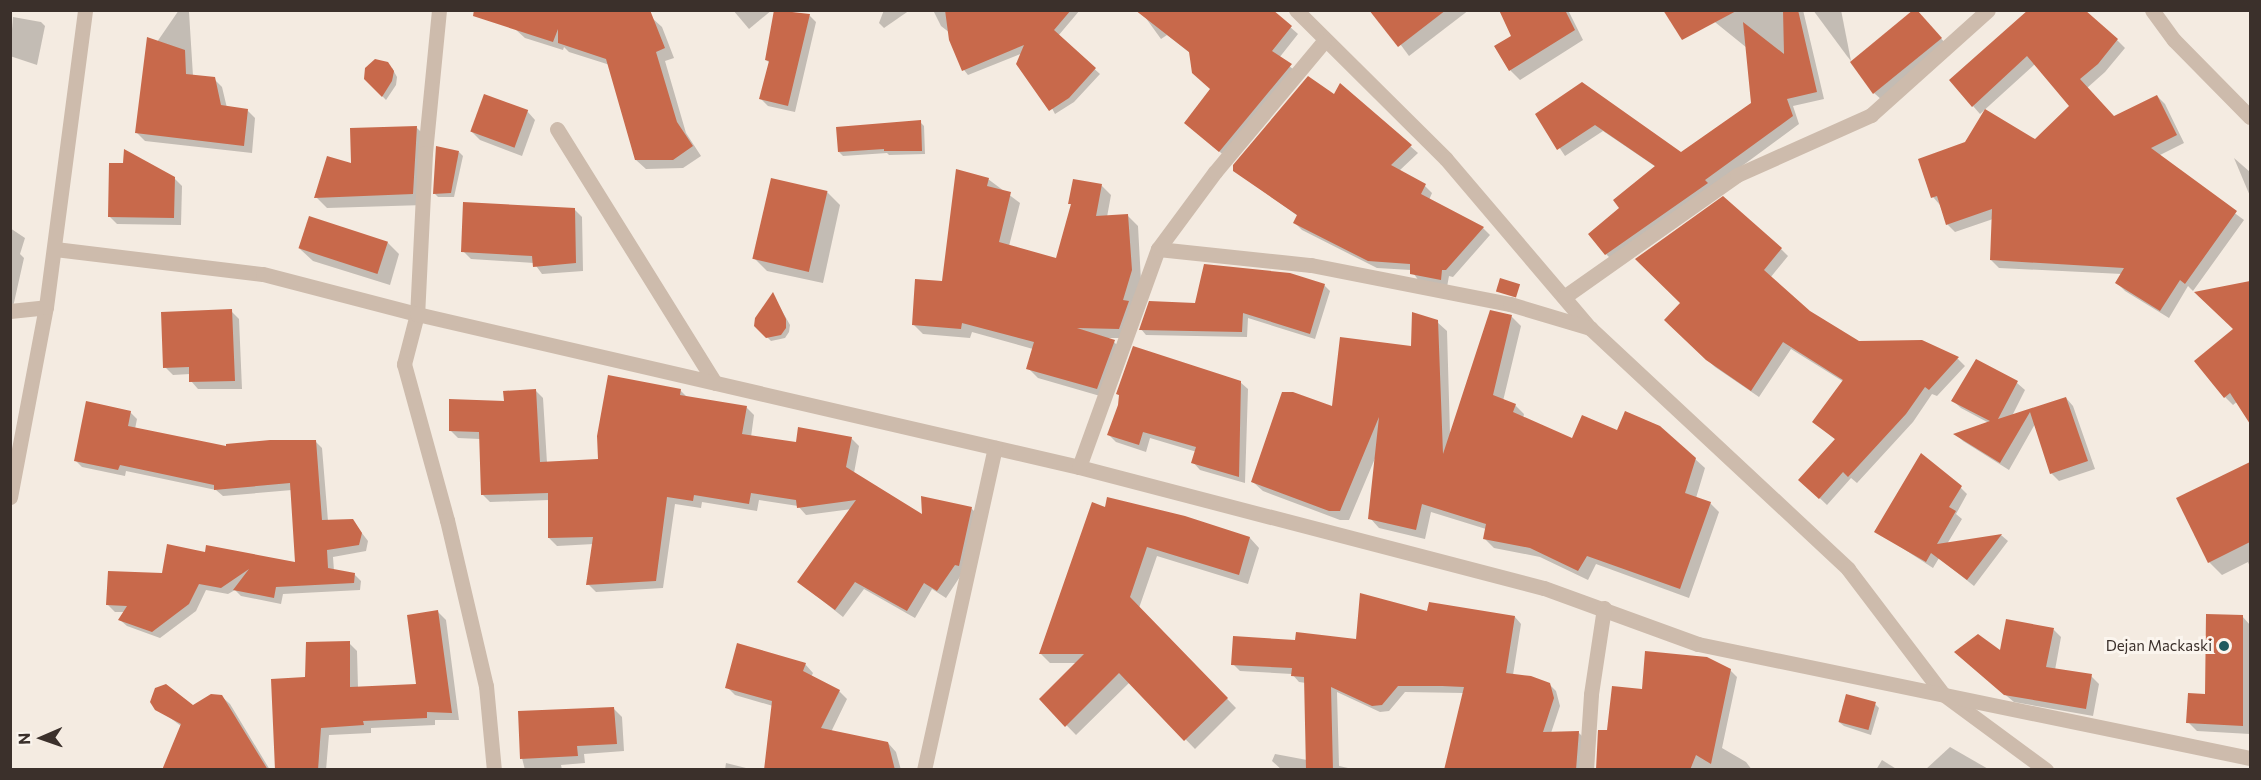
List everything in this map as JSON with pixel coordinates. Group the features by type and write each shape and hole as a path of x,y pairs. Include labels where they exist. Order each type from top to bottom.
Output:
{"street":[{"path":"10,497 55,249 85,10"},
{"path":"439,10 424,153 417,314 404,364 447,520 486,686 494,770"},
{"path":"1564,297 1737,175 1871,115 1988,10"},
{"path":"2152,10 2174,40 2250,117"},
{"path":"1299,12 1324,41 1446,159 1590,328 1848,569 1943,694 2046,770"},
{"path":"1079,467 1158,249 1215,172 1324,41"},
{"path":"557,129 715,383"},
{"path":"55,249 263,274 417,314 1079,467 1544,588 1698,644 1872,682 1943,694 2250,758"},
{"path":"1158,249 1311,265 1510,304 1590,328"},
{"path":"10,311 46,307"},
{"path":"924,770 995,448"},
{"path":"1587,770 1590,694 1604,608"}],"building":[{"path":"474,10 650,10 665,48 656,52 677,122 693,146 673,160 635,160 606,59 558,43 558,29 553,42 473,16"},
{"path":"774,10 810,14 788,106 759,99 769,61 765,60"},
{"path":"945,10 1071,10 1054,30 1096,68 1069,98 1049,111 1016,64 1024,45 962,71 949,40"},
{"path":"1135,10 1273,10 1292,26 1272,51 1292,64 1219,152 1184,123 1210,89 1192,73 1189,52"},
{"path":"1369,10 1446,10 1398,47"},
{"path":"1499,10 1565,10 1575,30 1509,71 1494,46 1511,36"},
{"path":"1663,10 1738,10 1682,40"},
{"path":"1783,10 1798,10 1817,92 1787,99 1793,116 1705,180 1708,183 1605,255 1588,234 1619,208 1613,200 1655,166 1595,125 1557,150 1535,114 1582,82 1681,152 1751,103 1743,22 1784,54"},
{"path":"1913,10 1917,10 1942,38 1873,94 1850,62"},
{"path":"2028,10 2085,10 2118,39 2098,64 2080,79 2114,116 2157,95 2177,135 2151,148 2237,211 2185,284 2180,280 2160,311 2115,283 2124,268 1990,260 1992,209 1946,225 1937,196 1931,198 1918,159 1965,142 1985,109 2035,139 2069,106 2027,56 1972,107 1949,80"},
{"path":"147,37 185,50 186,74 215,77 221,105 248,109 244,146 135,133"},
{"path":"375,59 388,62 394,71 392,81 382,97 364,79 365,68"},
{"path":"1308,76 1334,94 1340,83 1412,145 1391,165 1426,184 1421,194 1484,227 1446,270 1442,270 1441,280 1410,274 1410,264 1368,261 1293,223 1297,215 1233,171 1233,165"},
{"path":"484,94 528,110 514,148 470,132"},
{"path":"921,120 922,151 884,151 884,149 838,152 836,127"},
{"path":"417,126 413,194 314,198 327,156 351,163 350,128"},
{"path":"436,146 459,151 451,193 433,194"},
{"path":"124,149 175,177 174,218 108,217 109,163 123,163"},
{"path":"956,169 989,178 987,186 1011,192 999,242 1056,258 1071,204 1068,204 1073,179 1102,184 1096,216 1128,214 1132,270 1123,300 1129,301 1119,329 1077,328 1115,340 1097,389 1026,369 1034,342 962,323 961,329 912,325 915,279 942,281"},
{"path":"771,178 828,191 809,272 752,259"},
{"path":"1723,196 1782,248 1764,270 1810,311 1859,341 1922,340 1959,357 1929,390 1925,387 1906,414 1848,477 1843,472 1819,499 1798,480 1835,439 1812,422 1843,380 1783,342 1751,391 1706,360 1664,320 1680,303 1635,259"},
{"path":"463,202 575,208 576,263 533,267 532,256 461,252"},
{"path":"309,216 388,242 377,274 298,248"},
{"path":"1204,264 1290,273 1325,284 1310,334 1243,313 1242,332 1139,330 1149,301 1195,303"},
{"path":"1500,278 1520,284 1516,298 1496,291"},
{"path":"2250,281 2250,424 2230,393 2224,398 2194,361 2233,329 2194,292"},
{"path":"773,292 786,319 786,328 781,335 766,338 754,326 755,318"},
{"path":"232,309 235,381 189,382 189,367 163,368 161,312"},
{"path":"1490,310 1512,315 1493,395 1516,404 1513,412 1572,438 1582,415 1617,430 1625,411 1660,426 1696,458 1685,493 1711,502 1680,589 1587,556 1578,571 1530,548 1483,539 1486,524 1422,504 1416,530 1368,519 1379,417 1340,511 1329,511 1251,482 1282,392 1293,392 1332,406 1340,337 1411,346 1412,312 1438,320 1443,454"},
{"path":"1133,346 1241,381 1239,477 1191,463 1196,447 1143,432 1139,445 1107,435 1118,405 1119,395 1116,394"},
{"path":"1976,359 2018,381 1998,419 2066,397 2088,461 2050,474 2030,412 2000,463 1953,434 1990,421 1951,401"},
{"path":"608,375 681,389 680,395 747,406 742,434 796,442 798,427 852,437 846,467 922,514 921,496 972,507 959,566 955,565 937,591 924,583 907,611 855,582 835,610 797,582 856,500 797,508 796,500 751,493 749,504 694,495 693,501 667,497 656,581 586,585 593,537 548,538 548,493 481,495 479,432 449,431 449,399 504,401 503,391 536,389 540,462 598,459 597,436"},
{"path":"86,401 131,411 128,426 226,446 226,444 270,440 316,440 322,520 353,519 362,533 359,545 327,550 328,568 355,573 354,583 276,587 274,598 233,590 249,569 221,588 199,584 189,604 152,632 118,620 127,606 106,605 108,571 162,573 167,544 205,552 206,545 295,562 290,483 214,490 214,485 120,465 118,470 74,461"},
{"path":"1921,453 1962,486 1949,507 1956,511 1937,544 2002,534 1967,580 1931,553 1926,562 1874,532"},
{"path":"2250,462 2250,542 2208,563 2176,498"},
{"path":"1107,497 1185,516 1250,537 1239,575 1147,547 1130,597 1228,698 1184,741 1119,673 1065,727 1039,699 1084,654 1039,654 1092,502 1105,507"},
{"path":"1360,593 1427,611 1429,602 1515,616 1506,673 1531,676 1550,683 1554,698 1543,732 1579,731 1576,770 1444,770 1464,687 1398,686 1382,705 1372,706 1331,687 1333,770 1306,770 1304,677 1291,676 1292,668 1231,665 1233,636 1295,640 1296,632 1356,639"},
{"path":"438,610 452,713 427,712 427,718 363,721 364,725 321,728 318,770 275,770 271,679 305,677 306,642 350,641 350,687 416,684 407,615"},
{"path":"2206,614 2243,615 2243,726 2186,723 2188,693 2205,694"},
{"path":"2006,619 2054,628 2046,667 2092,674 2086,709 2004,695 1954,652 1978,634 2000,650"},
{"path":"737,643 806,663 803,671 840,690 821,728 888,742 895,770 764,770 772,701 725,688"},
{"path":"1645,651 1707,657 1731,669 1711,764 1696,755 1690,770 1596,770 1598,730 1607,730 1612,686 1642,689"},
{"path":"166,684 193,705 211,694 222,695 268,770 162,770 181,724 155,710 150,702 155,688"},
{"path":"1846,694 1876,702 1868,730 1838,722"},
{"path":"614,707 617,744 577,746 578,756 520,759 518,711"}],"place":[{"name":"Dejan Mackaski","path":"2224,646"}]}
